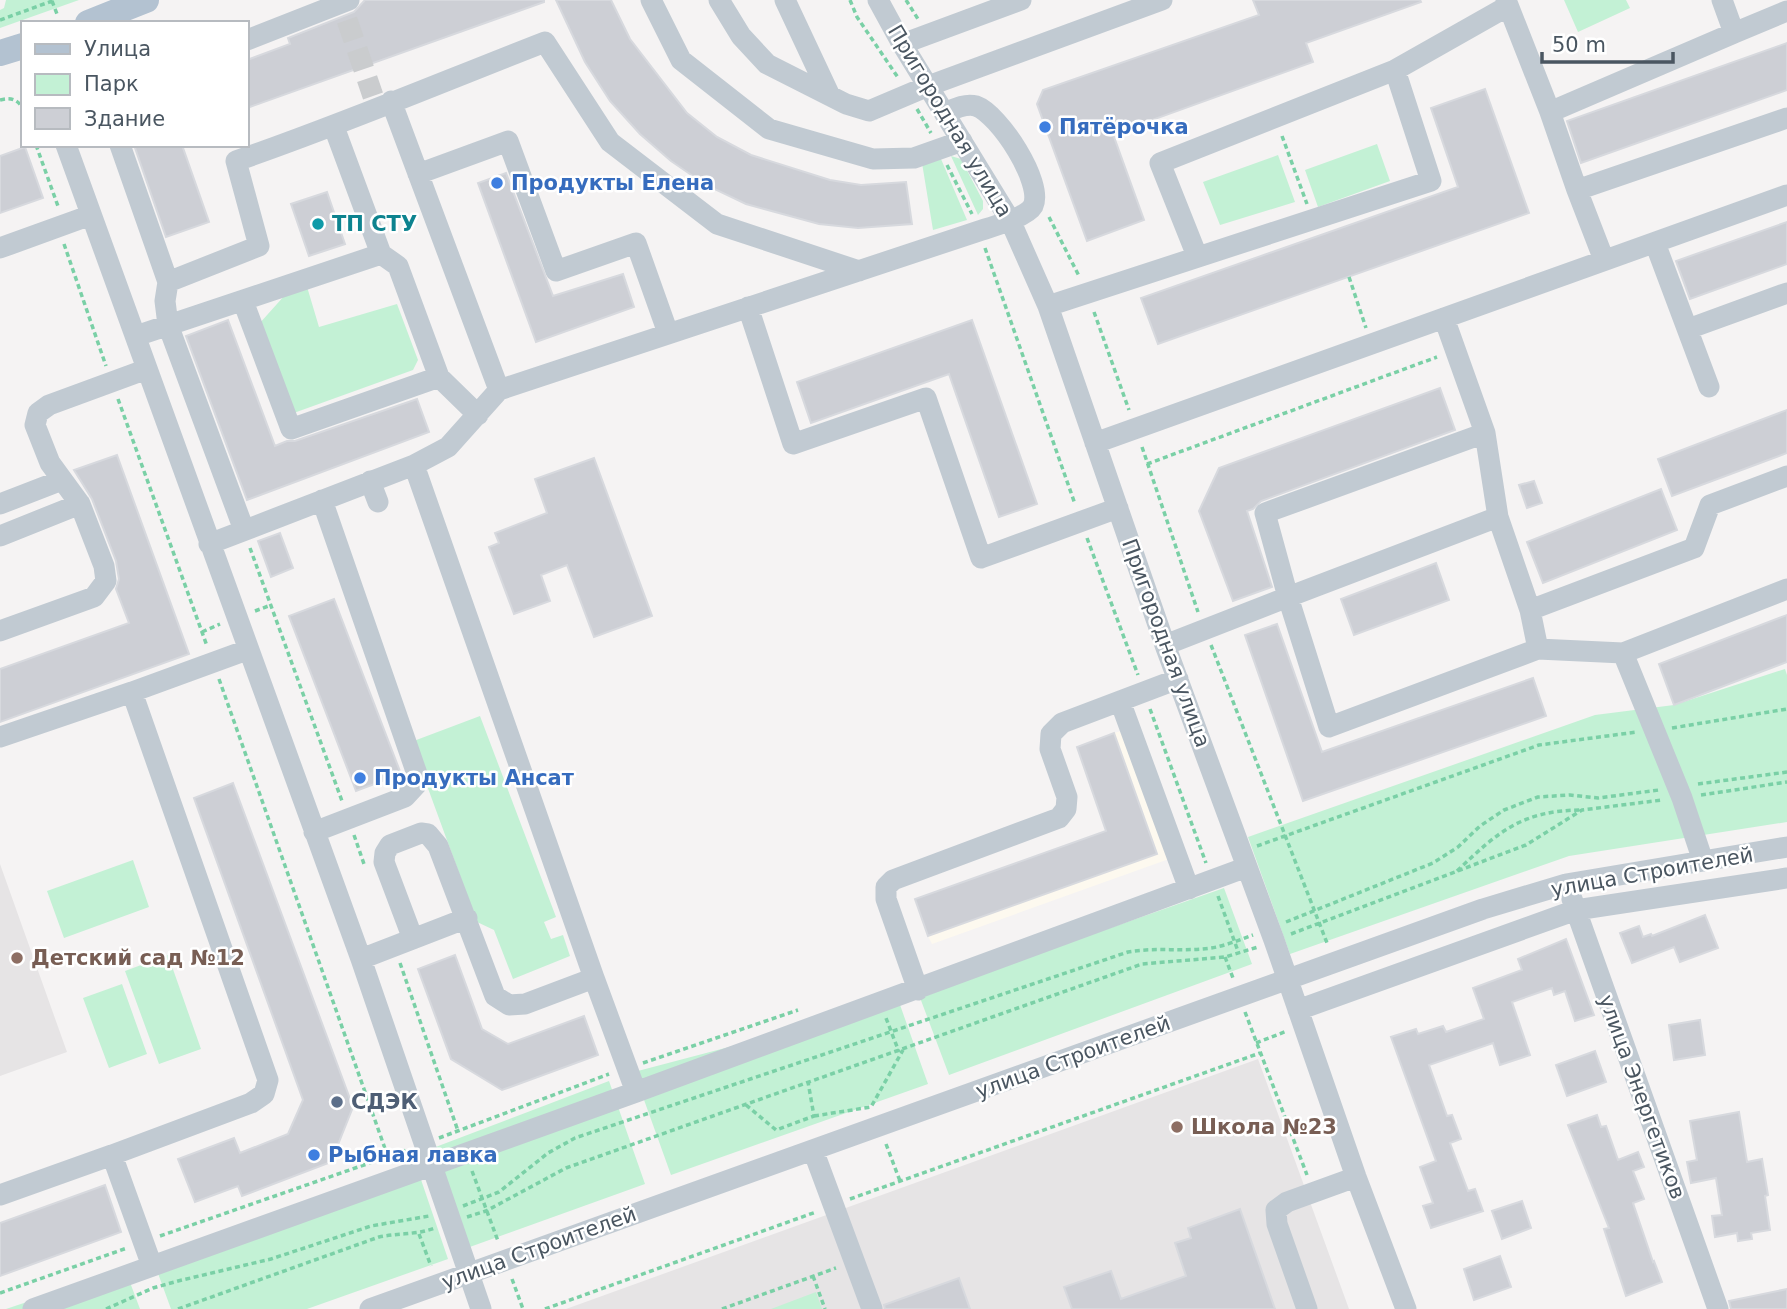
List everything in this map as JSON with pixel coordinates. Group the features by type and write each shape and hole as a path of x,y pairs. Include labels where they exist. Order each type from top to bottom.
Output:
{"main road":[{"path":"93,21 146,0"},
{"path":"0,53 21,47"}],"street":[{"path":"651,0 681,60 769,129 873,159 914,158 962,141"},
{"path":"719,0 741,36 767,64 846,104 869,111 1162,0"},
{"path":"785,0 830,96"},
{"name":"Пригородная улица","path":"878,0 902,44 919,91 944,113 1010,220 1048,306 1165,645 1288,979 1296,1020 1406,1309"},
{"path":"902,44 1021,0"},
{"path":"1722,0 1734,33"},
{"path":"1197,256 1160,163 1395,70 1507,3 1604,260"},
{"path":"248,40 346,8"},
{"path":"1550,112 1787,11"},
{"path":"168,282 259,246 236,161 334,127 380,102 545,42 610,142 717,223 859,271"},
{"path":"1048,306 1431,181 1395,70"},
{"path":"380,102 418,174 499,390"},
{"path":"209,544 414,465 448,447 499,390 979,231 1028,212 1034,205 1034,187 1009,137 991,117 975,106 960,106 944,113"},
{"path":"1577,190 1787,118"},
{"path":"334,127 381,254 398,266 439,377 478,415"},
{"path":"418,174 508,141 556,271 636,243 668,333"},
{"path":"67,147 361,959 481,1309"},
{"path":"121,147 168,282 165,301 167,325 244,530"},
{"path":"1096,443 1787,195"},
{"path":"0,248 91,215"},
{"path":"1655,243 1710,387"},
{"path":"136,336 381,254"},
{"path":"1688,329 1787,293"},
{"path":"243,301 291,429 439,377"},
{"path":"748,307 793,444 926,398 981,558 1118,508"},
{"path":"1444,318 1485,433 1499,517 1530,610 1538,649"},
{"path":"0,631 94,597 106,581 104,566 80,505 50,463 34,425 38,413 49,405 147,369"},
{"path":"1485,433 1265,513 1329,727 1538,649 1623,653 1787,589"},
{"path":"414,465 636,1093"},
{"path":"1530,610 1694,548 1710,505 1787,477"},
{"path":"0,504 62,480"},
{"path":"370,481 378,502"},
{"path":"314,832 405,797 417,784 417,774 322,500"},
{"path":"0,536 80,505"},
{"path":"1165,645 1499,517"},
{"path":"0,737 247,650"},
{"path":"1623,653 1680,792 1703,861"},
{"path":"918,989 886,899 886,887 893,880 1059,818 1066,809 1067,797 1050,749 1051,734 1062,723 1178,679"},
{"path":"0,1195 251,1103 264,1094 268,1080 132,692"},
{"path":"1120,701 1189,889"},
{"path":"413,940 384,862 385,852 390,845 421,833 434,839 467,918 495,996 509,1005 525,1004 594,978"},
{"name":"улица Строителей","path":"370,1309 1483,909 1566,884 1787,848"},
{"path":"33,1309 636,1093 1247,867"},
{"path":"1296,1020 1576,910 1787,878"},
{"name":"улица Энергетиков","path":"1566,884 1718,1309"},
{"path":"361,959 467,918"},
{"path":"813,1150 872,1309"},
{"path":"112,1155 152,1266"},
{"path":"1307,1309 1277,1224 1276,1210 1287,1202 1356,1177"}],"path":[{"path":"850,0 857,17 919,91 940,150 979,231 1239,954"},
{"path":"906,0 928,34"},
{"path":"0,20 53,1 57,14"},
{"path":"0,100 8,98 17,101 21,106"},
{"path":"1275,117 1312,219"},
{"path":"1034,187 1088,293 1205,630 1327,943"},
{"path":"1349,277 1372,344"},
{"path":"1147,464 1455,350"},
{"path":"252,612 271,605"},
{"path":"202,632 225,622"},
{"path":"1455,874 1492,837 1526,818 1553,811 1582,810 1787,772"},
{"path":"106,1309 166,1284 271,1259 371,1226 419,1219 450,1219 486,1211 566,1168 1142,964 1210,960 1239,954 1315,911 1433,863 1458,847 1480,826 1504,810 1538,797 1570,795 1598,798 1787,782"},
{"path":"178,1309 379,1237 419,1234 499,1192 548,1153 575,1138 1128,951 1152,948 1211,948 1320,924 1526,845 1582,810"},
{"path":"1256,1043 1296,1020"},
{"path":"746,1105 776,1130 814,1116 871,1107 903,1050"},
{"path":"545,1309 1261,1053 1313,1192"},
{"path":"808,1082 814,1116"},
{"path":"0,1293 412,1148"},
{"path":"486,1211 498,1241"},
{"path":"419,1234 431,1266"},
{"path":"722,1309 734,1307 854,1261"},
{"path":"813,1276 825,1309"},
{"path":"512,1279 523,1309"}],"shaded area":[{"path":"1121,731 1169,859 932,944 928,936 1156,854 1114,733"},
{"name":"Детский сад №12","path":"0,864 67,1052 0,1076"},
{"name":"Школа №23","path":"1258,1059 1349,1309 566,1309"}],"green space":[{"path":"6,0 79,0 0,28 0,10 4,8"},
{"path":"1564,0 1626,0 1630,8 1578,32"},
{"path":"1377,144 1390,181 1318,207 1305,170"},
{"path":"1278,155 1295,202 1220,225 1203,182"},
{"path":"951,156 961,159 983,201 983,209 978,215"},
{"path":"941,159 967,220 933,230 922,163"},
{"path":"305,280 319,327 397,304 418,360 413,370 291,414 259,324 294,285"},
{"path":"1785,669 1787,822 1569,856 1290,954 1248,837 1595,715 1674,705"},
{"path":"480,716 556,917 544,922 551,939 563,935 570,956 513,979 494,930 477,922 411,742"},
{"path":"133,860 149,907 64,938 47,891"},
{"path":"1224,888 1252,964 949,1075 919,995"},
{"path":"168,955 201,1049 159,1064 125,971"},
{"path":"122,984 147,1054 109,1068 83,998"},
{"path":"899,1002 928,1084 671,1175 634,1072"},
{"path":"609,1081 645,1184 467,1248 433,1148"},
{"path":"415,1162 448,1259 307,1309 171,1309 152,1257"},
{"path":"125,1269 140,1309 6,1309"},
{"path":"816,1292 822,1309 771,1309"}],"building":[{"path":"365,0 544,0 248,108 248,60 290,44 288,38 354,12"},
{"path":"556,0 611,0 630,39 687,113 717,137 751,155 830,180 861,185 906,182 912,224 858,228 819,224 746,204 706,185 671,161 640,134 610,101 585,62"},
{"path":"1253,0 1421,2 1306,43 1313,62 1113,134 1144,220 1087,241 1037,104 1043,90 1259,15"},
{"path":"1787,43 1787,90 1581,163 1567,121"},
{"path":"1485,89 1529,213 1158,344 1141,298 1458,187 1431,108"},
{"path":"25,147 43,198 0,213 0,156"},
{"path":"135,147 183,147 209,222 166,237"},
{"path":"506,173 553,296 623,274 634,307 536,342 478,183"},
{"name":"ТП СТУ","path":"327,192 345,244 309,256 291,204"},
{"path":"1787,222 1787,264 1690,299 1676,261"},
{"path":"228,320 275,446 417,399 429,432 247,500 186,336"},
{"path":"972,320 1037,504 999,517 949,374 811,423 797,382"},
{"path":"1440,388 1455,430 1261,501 1247,511 1272,587 1233,601 1199,511 1219,468"},
{"path":"1787,410 1787,453 1672,496 1658,459"},
{"path":"117,455 189,654 0,722 0,669 129,623 116,589 119,579 116,561 92,499 74,470"},
{"path":"594,458 652,616 594,637 567,565 541,575 550,601 514,614 489,547 499,543 495,533 547,513 535,479"},
{"path":"1534,481 1542,503 1527,508 1519,485"},
{"path":"1661,489 1677,530 1543,583 1527,542"},
{"path":"280,533 293,568 271,577 258,541"},
{"path":"1436,563 1449,600 1354,635 1341,599"},
{"path":"334,599 401,774 356,791 289,616"},
{"path":"1787,615 1787,662 1674,705 1659,664"},
{"path":"1277,624 1322,752 1533,678 1546,716 1303,801 1245,635"},
{"path":"1114,733 1157,854 928,936 915,899 1106,831 1077,747"},
{"path":"233,783 353,1107 331,1162 242,1196 238,1186 195,1202 178,1159 234,1138 240,1153 288,1134 303,1100 194,798"},
{"path":"1705,915 1718,948 1680,962 1674,947 1632,963 1620,933 1639,926 1643,937 1652,936"},
{"path":"1566,939 1594,1015 1575,1021 1565,991 1554,995 1552,988 1512,1002 1530,1055 1500,1065 1493,1043 1429,1065 1447,1116 1452,1115 1461,1139 1450,1143 1468,1191 1475,1189 1483,1211 1431,1228 1423,1206 1433,1203 1420,1167 1436,1161 1391,1037 1416,1029 1418,1034 1443,1026 1446,1032 1484,1019 1473,988 1522,970 1518,959"},
{"path":"455,955 482,1029 508,1044 584,1016 598,1055 502,1090 451,1059 418,969"},
{"path":"1700,1020 1705,1055 1674,1060 1669,1025"},
{"path":"1595,1051 1606,1082 1567,1096 1556,1065"},
{"path":"1739,1112 1747,1162 1762,1159 1770,1230 1751,1233 1752,1239 1738,1241 1737,1233 1715,1237 1712,1216 1722,1215 1716,1178 1691,1183 1687,1162 1697,1160 1690,1121"},
{"path":"1597,1115 1601,1127 1606,1126 1618,1160 1638,1152 1644,1167 1633,1171 1644,1199 1633,1203 1662,1282 1626,1296 1604,1229 1609,1228 1568,1125"},
{"path":"105,1185 121,1232 0,1276 0,1223"},
{"path":"1522,1201 1531,1228 1502,1239 1492,1211"},
{"path":"1240,1209 1275,1309 1072,1309 1064,1287 1111,1271 1121,1299 1186,1276 1175,1243 1191,1238 1188,1228"},
{"path":"1500,1256 1511,1287 1474,1300 1464,1269"},
{"path":"959,1278 970,1309 885,1309 884,1305"},
{"path":"1787,1289 1787,1309 1731,1309 1729,1301"}],"tunnel":[{"path":"347,20 373,96"}],"place":[{"name":"Пятёрочка","path":"1045,127"},
{"name":"Продукты Елена","path":"497,183"},
{"name":"ТП СТУ","path":"318,224"},
{"name":"Продукты Ансат","path":"360,778"},
{"name":"Детский сад №12","path":"17,958"},
{"name":"СДЭК","path":"337,1102"},
{"name":"Школа №23","path":"1177,1127"},
{"name":"Рыбная лавка","path":"314,1155"}]}
